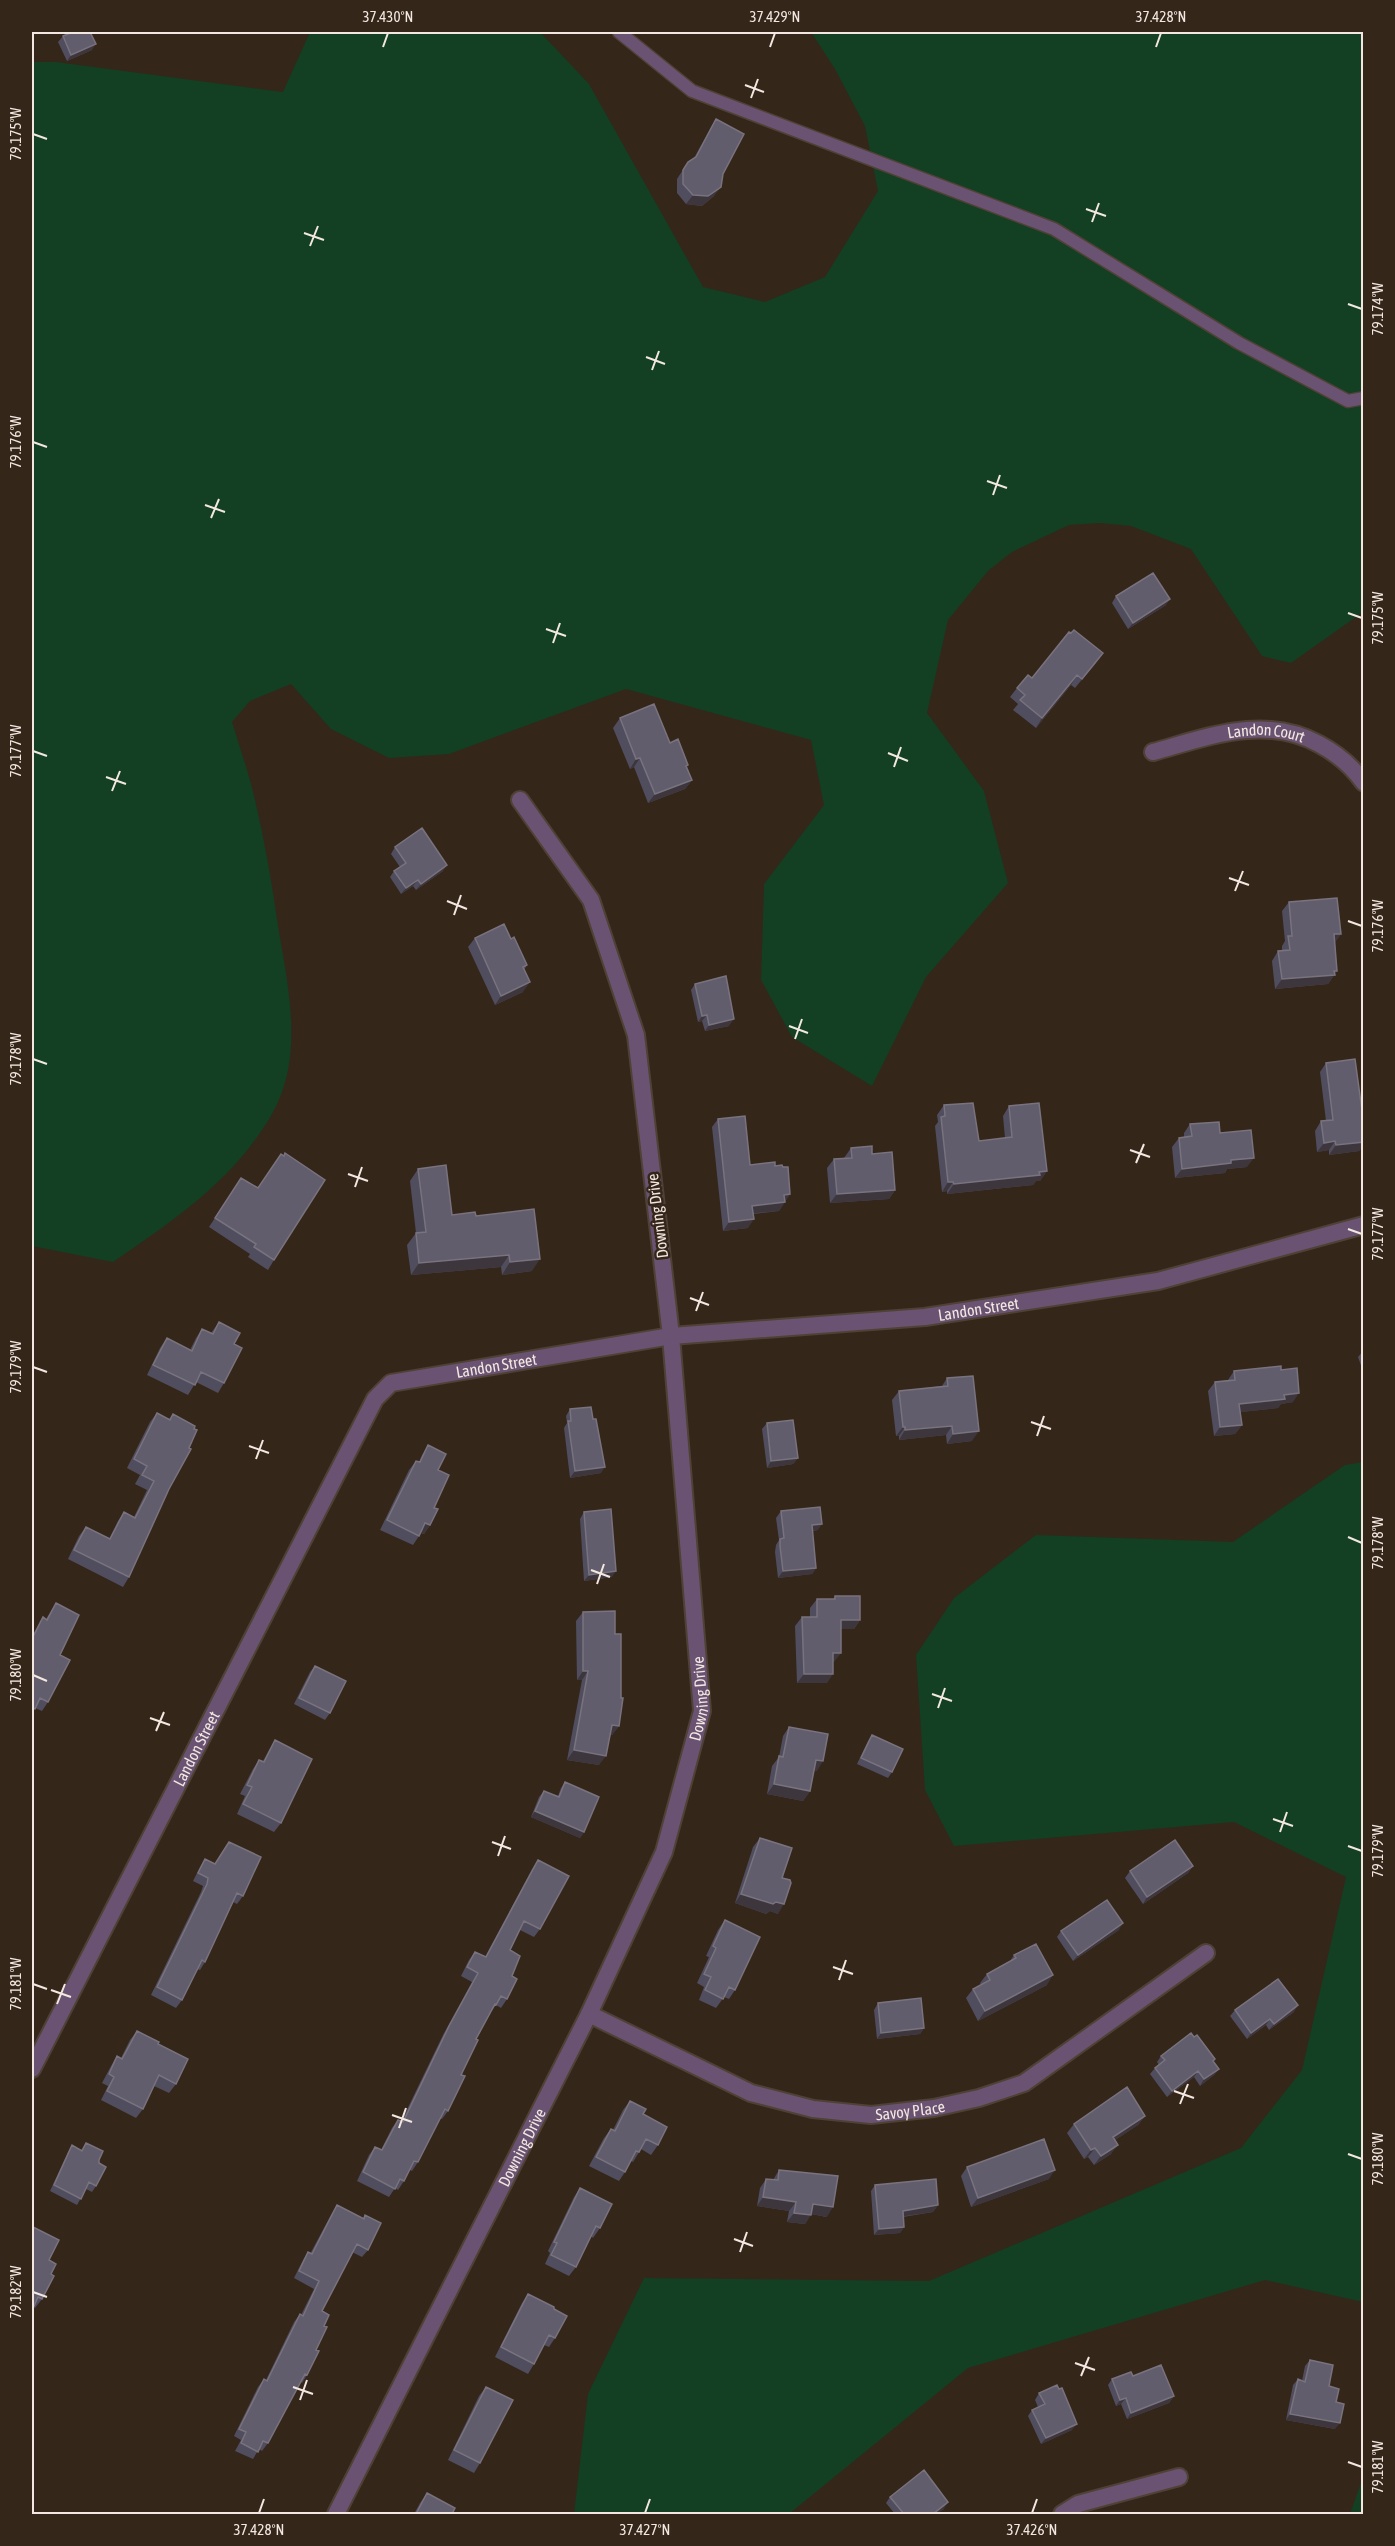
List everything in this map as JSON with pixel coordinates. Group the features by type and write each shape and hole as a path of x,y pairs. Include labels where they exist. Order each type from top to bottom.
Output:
{"street":[{"name":"Landon Court","path":"1153,752 1232,731 1272,729 1301,736 1329,749 1345,762 1364,783"},
{"name":"Downing Drive","path":"336,2514 589,2014 664,1852 702,1711 671,1336 636,1035 591,900 520,800"},
{"name":"Landon Street","path":"32,2068 375,1399 391,1383 671,1336 925,1317 1158,1281 1364,1225"},
{"name":"Savoy Place","path":"589,2014 751,2093 813,2109 871,2115 934,2108 979,2098 1024,2083 1206,1953"},
{"path":"1062,2514 1078,2504 1179,2477"}],"lane":[{"path":"619,32 692,91 1054,229 1239,343 1348,401 1364,398"}],"green space":[{"path":"310,32 540,32 589,84 703,287 765,302 825,277 878,191 865,126 835,69 811,32 1363,32 1363,612 1291,663 1262,656 1191,549 1131,526 1100,523 1069,525 1012,552 988,571 948,620 927,713 984,791 1008,883 926,977 872,1086 792,1037 761,980 764,884 824,805 811,740 626,689 449,754 389,758 331,729 291,684 250,701 232,722 255,800 286,973 291,1021 288,1069 282,1092 272,1114 240,1159 201,1197 113,1262 32,1246 32,62 56,62 283,92"},
{"path":"1363,1462 1363,2302 1265,2280 968,2368 789,2514 574,2514 588,2394 644,2278 929,2281 1241,2148 1302,2070 1346,1877 1234,1822 954,1846 925,1790 916,1655 954,1598 1036,1535 1233,1542 1345,1465"},
{"path":"1363,2477 1363,2514 1350,2514"}],"building":[{"path":"73,32 90,32 96,44 71,55 63,36"},
{"path":"716,119 744,134 723,174 721,187 708,196 693,195 683,184 683,170 688,162 696,157"},
{"path":"1153,573 1170,599 1133,623 1116,596"},
{"path":"1074,630 1103,653 1082,679 1077,675 1042,718 1020,700 1025,695 1017,688 1028,675 1032,678 1069,632"},
{"path":"654,704 670,743 678,739 692,780 655,794 640,758 636,759 620,718"},
{"path":"422,828 447,865 421,884 418,880 406,888 394,871 406,863 395,847"},
{"path":"1337,898 1341,934 1334,934 1337,971 1334,971 1335,975 1282,979 1278,951 1290,950 1288,936 1292,936 1289,902"},
{"path":"504,924 511,939 514,937 527,965 523,967 530,982 501,996 475,938"},
{"path":"726,976 734,1019 709,1025 707,1015 702,1016 695,984"},
{"path":"1355,1059 1364,1125 1364,1142 1336,1145 1335,1141 1324,1143 1321,1121 1333,1120 1326,1063"},
{"path":"973,1103 979,1141 1012,1137 1009,1106 1039,1103 1047,1171 1039,1172 1040,1175 954,1184 948,1182 941,1117 945,1116 944,1105"},
{"path":"745,1116 750,1165 775,1162 775,1166 788,1167 790,1194 784,1195 785,1202 752,1206 754,1219 729,1222 718,1119"},
{"path":"1219,1122 1220,1133 1251,1130 1254,1158 1182,1169 1179,1138 1192,1136 1190,1124"},
{"path":"872,1146 872,1154 892,1152 895,1190 837,1194 834,1159 852,1158 851,1148"},
{"path":"285,1153 325,1180 274,1260 254,1247 256,1244 215,1218 241,1178 258,1188 281,1154 284,1156"},
{"path":"446,1165 452,1215 475,1212 476,1216 534,1209 540,1259 510,1262 509,1255 419,1263 416,1233 426,1232 418,1169"},
{"path":"219,1322 240,1333 234,1344 242,1348 224,1383 201,1372 195,1385 153,1365 167,1338 192,1351 202,1329 213,1334"},
{"path":"1281,1366 1281,1370 1297,1368 1299,1393 1284,1395 1285,1399 1239,1404 1242,1425 1220,1427 1215,1382 1235,1380 1234,1371"},
{"path":"973,1376 979,1431 953,1434 952,1426 905,1430 899,1391 948,1386 947,1378"},
{"path":"591,1407 593,1419 596,1419 605,1467 575,1471 568,1421 571,1421 570,1409"},
{"path":"157,1413 170,1420 173,1414 195,1426 194,1429 197,1430 189,1448 191,1449 169,1489 129,1577 74,1550 86,1527 110,1539 124,1512 135,1518 154,1481 142,1475 147,1466 134,1459"},
{"path":"793,1420 798,1458 771,1461 767,1423"},
{"path":"428,1445 446,1454 438,1470 449,1475 434,1508 438,1509 430,1525 425,1523 419,1536 387,1520 416,1461 420,1462"},
{"path":"820,1507 822,1524 812,1525 816,1568 783,1571 780,1546 780,1539 784,1538 781,1511"},
{"path":"611,1509 616,1571 589,1575 584,1512"},
{"path":"835,1596 860,1596 860,1620 841,1620 841,1653 833,1653 833,1674 804,1674 802,1617 817,1617 817,1599 835,1599"},
{"path":"56,1603 79,1615 60,1655 70,1660 48,1702 40,1698 35,1709 32,1707 32,1639 43,1617 47,1620"},
{"path":"615,1611 615,1634 621,1634 621,1698 623,1698 619,1726 612,1725 606,1756 574,1750 588,1671 583,1671 583,1612"},
{"path":"315,1666 346,1681 330,1713 299,1698"},
{"path":"789,1727 828,1734 823,1761 816,1760 810,1791 774,1784 779,1756 783,1757"},
{"path":"872,1735 903,1749 892,1772 861,1758"},
{"path":"275,1740 312,1759 281,1823 243,1804 252,1787 247,1785 259,1760 264,1762"},
{"path":"565,1782 599,1797 584,1832 535,1811 544,1791 559,1797"},
{"path":"760,1838 792,1848 782,1878 790,1880 791,1883 784,1904 776,1902 773,1904 741,1894"},
{"path":"1175,1840 1193,1866 1147,1897 1130,1871"},
{"path":"229,1842 261,1857 243,1896 237,1893 205,1962 202,1960 182,2000 157,1987 207,1884 208,1878 198,1873 205,1859 215,1864"},
{"path":"538,1860 569,1876 540,1929 524,1921 510,1950 520,1956 512,1976 517,1979 507,1999 501,1996 495,2004 476,2039 478,2040 461,2075 465,2076 448,2111 445,2109 418,2162 414,2161 404,2181 400,2179 395,2189 363,2172 375,2147 382,2150 398,2120 403,2122 449,2026 478,1973 467,1967 475,1952 486,1957"},
{"path":"1107,1900 1123,1923 1078,1955 1061,1931"},
{"path":"725,1920 760,1937 735,1990 729,1987 723,1999 705,1990 711,1977 704,1974"},
{"path":"1036,1944 1053,1975 985,2011 973,1989 990,1980 987,1974 1016,1958 1014,1955"},
{"path":"1278,1979 1298,2005 1274,2024 1270,2019 1251,2033 1235,2010"},
{"path":"921,1998 924,2028 881,2033 878,2003"},
{"path":"137,2031 188,2059 176,2084 159,2075 143,2109 107,2091 114,2077 109,2074 117,2056 122,2059"},
{"path":"1191,2033 1194,2037 1197,2035 1215,2059 1213,2061 1219,2069 1204,2079 1198,2071 1172,2091 1155,2068 1165,2060 1161,2056"},
{"path":"1127,2087 1145,2116 1113,2137 1118,2145 1101,2156 1095,2148 1091,2150 1074,2124"},
{"path":"630,2101 646,2109 643,2114 667,2127 658,2145 646,2139 639,2152 636,2151 625,2172 596,2157 611,2129 615,2131"},
{"path":"1044,2139 1055,2170 978,2198 967,2167"},
{"path":"86,2143 103,2151 99,2163 106,2167 96,2186 89,2182 81,2199 54,2185 72,2145 82,2151"},
{"path":"779,2170 838,2176 833,2207 813,2204 811,2215 794,2213 796,2202 763,2197 766,2179 778,2180"},
{"path":"936,2179 938,2205 903,2211 904,2227 879,2229 875,2185"},
{"path":"580,2188 612,2204 600,2228 596,2226 576,2267 551,2255 557,2243 554,2242"},
{"path":"337,2205 364,2219 365,2215 381,2223 368,2250 357,2244 322,2311 329,2315 324,2326 327,2327 316,2350 319,2351 268,2443 263,2441 258,2452 241,2443 246,2432 239,2429 264,2379 267,2381 300,2314 303,2316 319,2281 299,2271 308,2252 312,2254"},
{"path":"33,2227 59,2240 49,2260 56,2264 51,2274 54,2276 42,2299 38,2297 32,2308 32,2231"},
{"path":"528,2294 567,2316 555,2338 549,2335 534,2364 501,2347"},
{"path":"1310,2360 1333,2365 1329,2386 1339,2389 1336,2402 1344,2404 1340,2423 1290,2414 1298,2379 1305,2382"},
{"path":"1161,2365 1174,2396 1131,2413 1126,2398 1120,2400 1112,2379 1131,2372 1133,2376"},
{"path":"1057,2385 1059,2389 1062,2388 1077,2424 1046,2438 1032,2410 1045,2404 1039,2393"},
{"path":"486,2387 513,2400 480,2463 454,2450"},
{"path":"924,2470 948,2502 933,2514 904,2514 890,2497"},
{"path":"427,2493 455,2508 452,2514 416,2514"}]}
